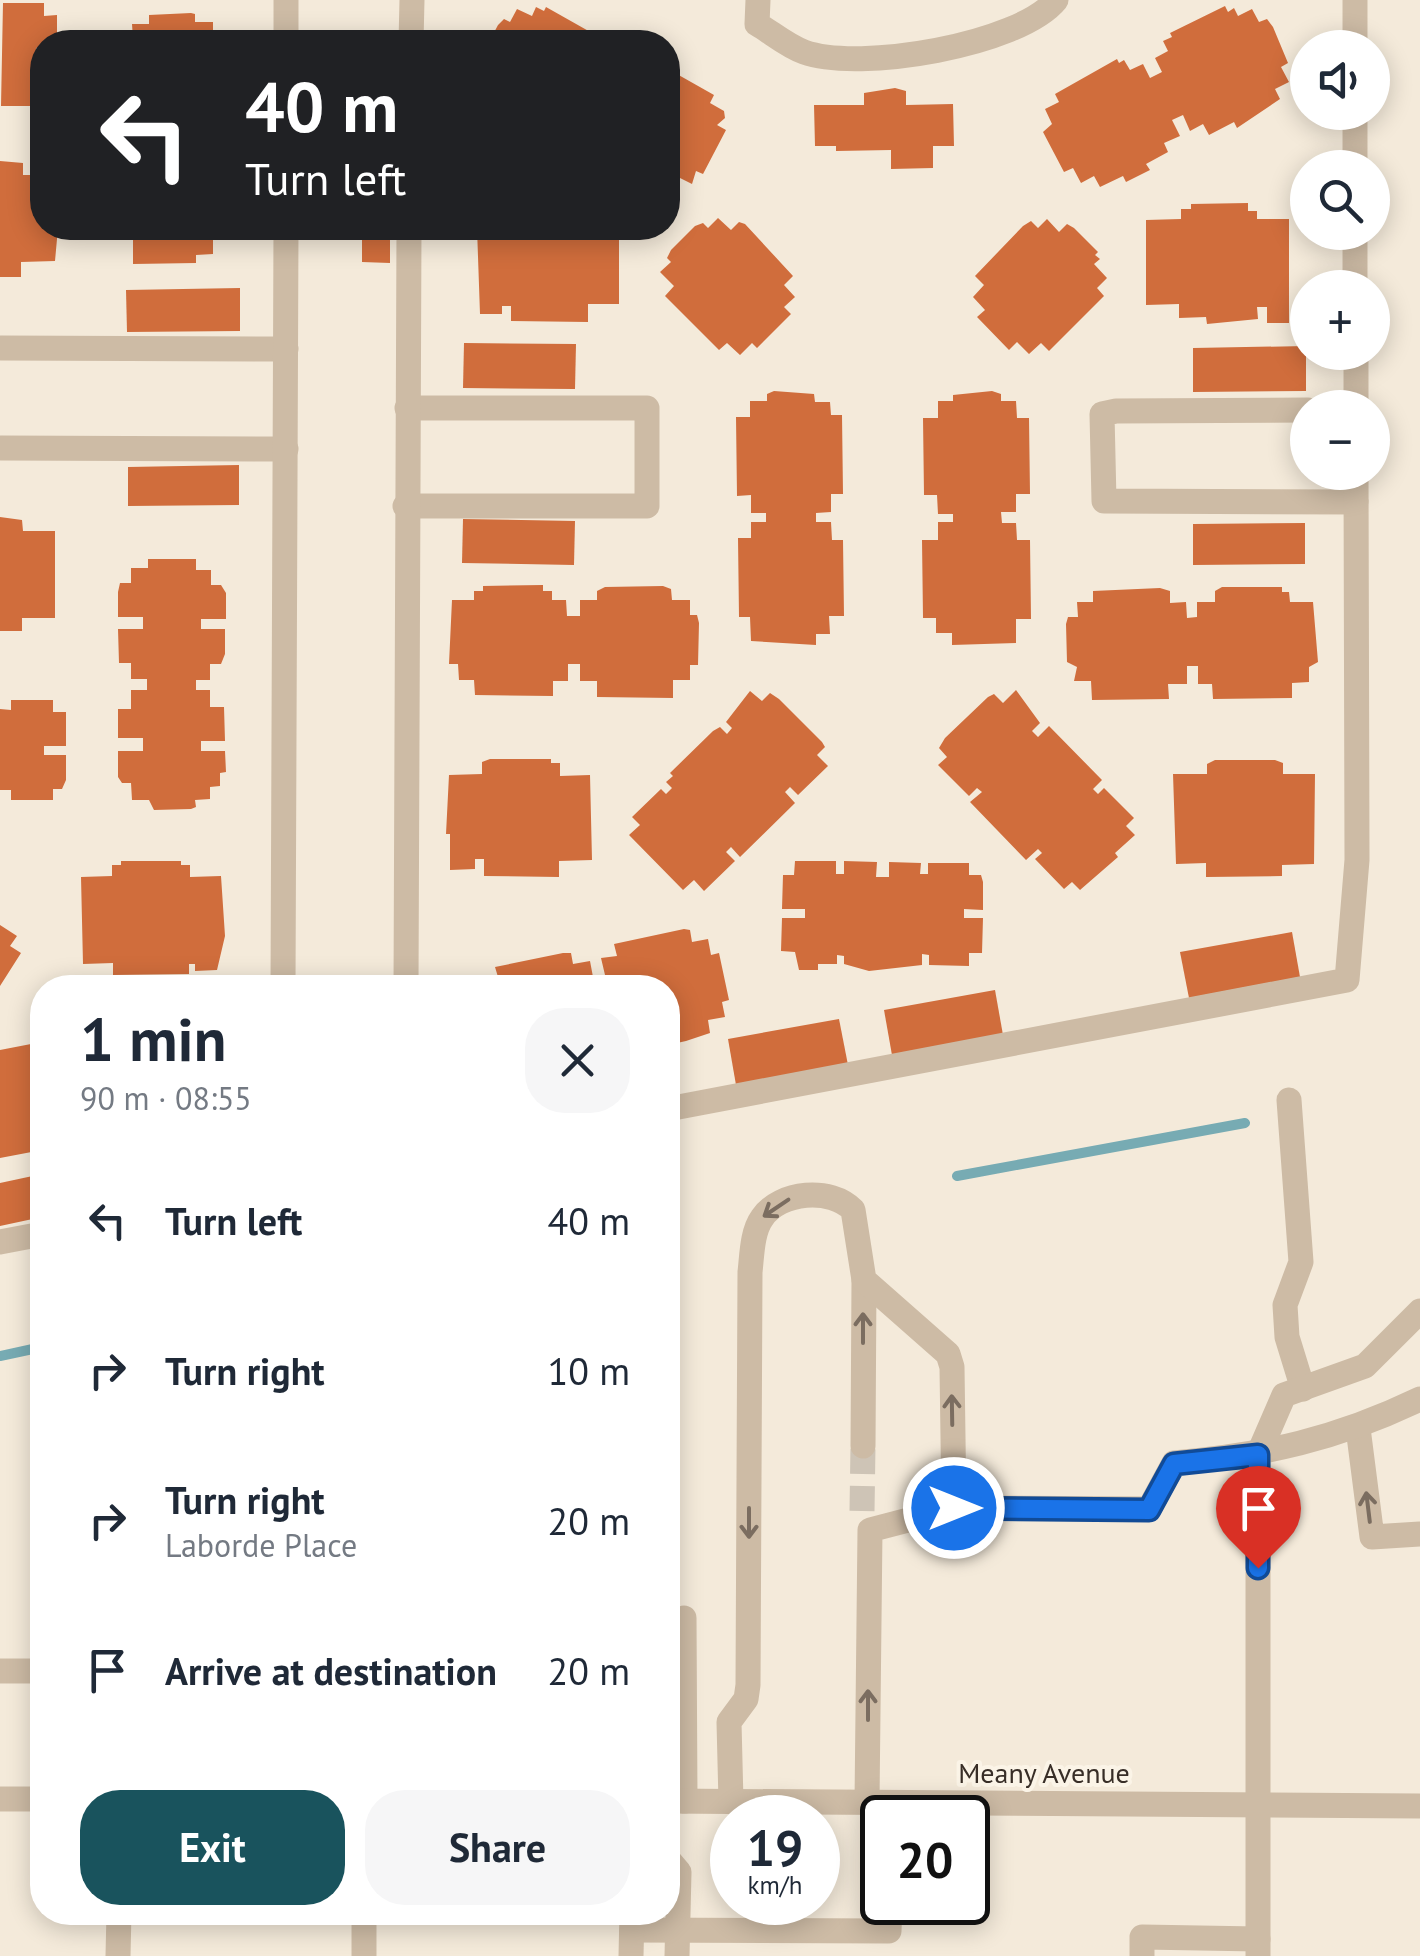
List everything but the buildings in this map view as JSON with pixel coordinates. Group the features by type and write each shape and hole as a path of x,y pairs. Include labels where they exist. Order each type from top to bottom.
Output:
{"street":[{"path":"286,0 286,30"},
{"path":"411,30 412,0"},
{"path":"758,0 756,24 804,52 882,58 994,39 1056,0"},
{"path":"1354,0 1355,30"},
{"path":"283,975 286,240"},
{"path":"406,975 408,240"},
{"path":"0,348 286,349"},
{"path":"405,506 647,506 647,408 406,408"},
{"path":"1290,410 1102,414 1104,501 1356,502"},
{"path":"0,448 286,449"},
{"path":"680,1107 1347,980 1357,860 1356,490"},
{"path":"1289,1100 1300,1262 1285,1305 1287,1337 1303,1388"},
{"path":"731,1795 729,1722 746,1699 748,1685 750,1272 760,1220 774,1204 790,1198 821,1195 845,1201 853,1210 864,1280 863,1446"},
{"path":"0,1242 30,1236"},
{"path":"864,1280 948,1354 952,1366 954,1508"},
{"path":"1142,1956 1142,1938 1258,1948 1258,1455 1284,1395 1365,1366 1420,1311"},
{"path":"883,1795 866,1520 954,1508 1149,1510 1174,1464 1258,1455 1358,1428 1420,1399"},
{"path":"1358,1428 1372,1537 1420,1534"},
{"path":"680,1710 684,1618"},
{"path":"0,1671 30,1671"},
{"path":"0,1799 30,1799"},
{"name":"Meany Avenue","path":"680,1801 710,1802"},
{"name":"Meany Avenue","path":"990,1806 1420,1806"},
{"path":"118,1956 119,1925"},
{"path":"364,1925 364,1956"},
{"path":"677,1956 678,1925"},
{"path":"632,1933 889,1931 889,1925"}],"waterway":[{"path":"957,1176 1245,1123"},
{"path":"0,1356 30,1350"}],"tunnel":[{"path":"862,1511 863,1446"}],"route":[{"path":"954,1508 1149,1510 1174,1464 1258,1455 1258,1568"}]}
